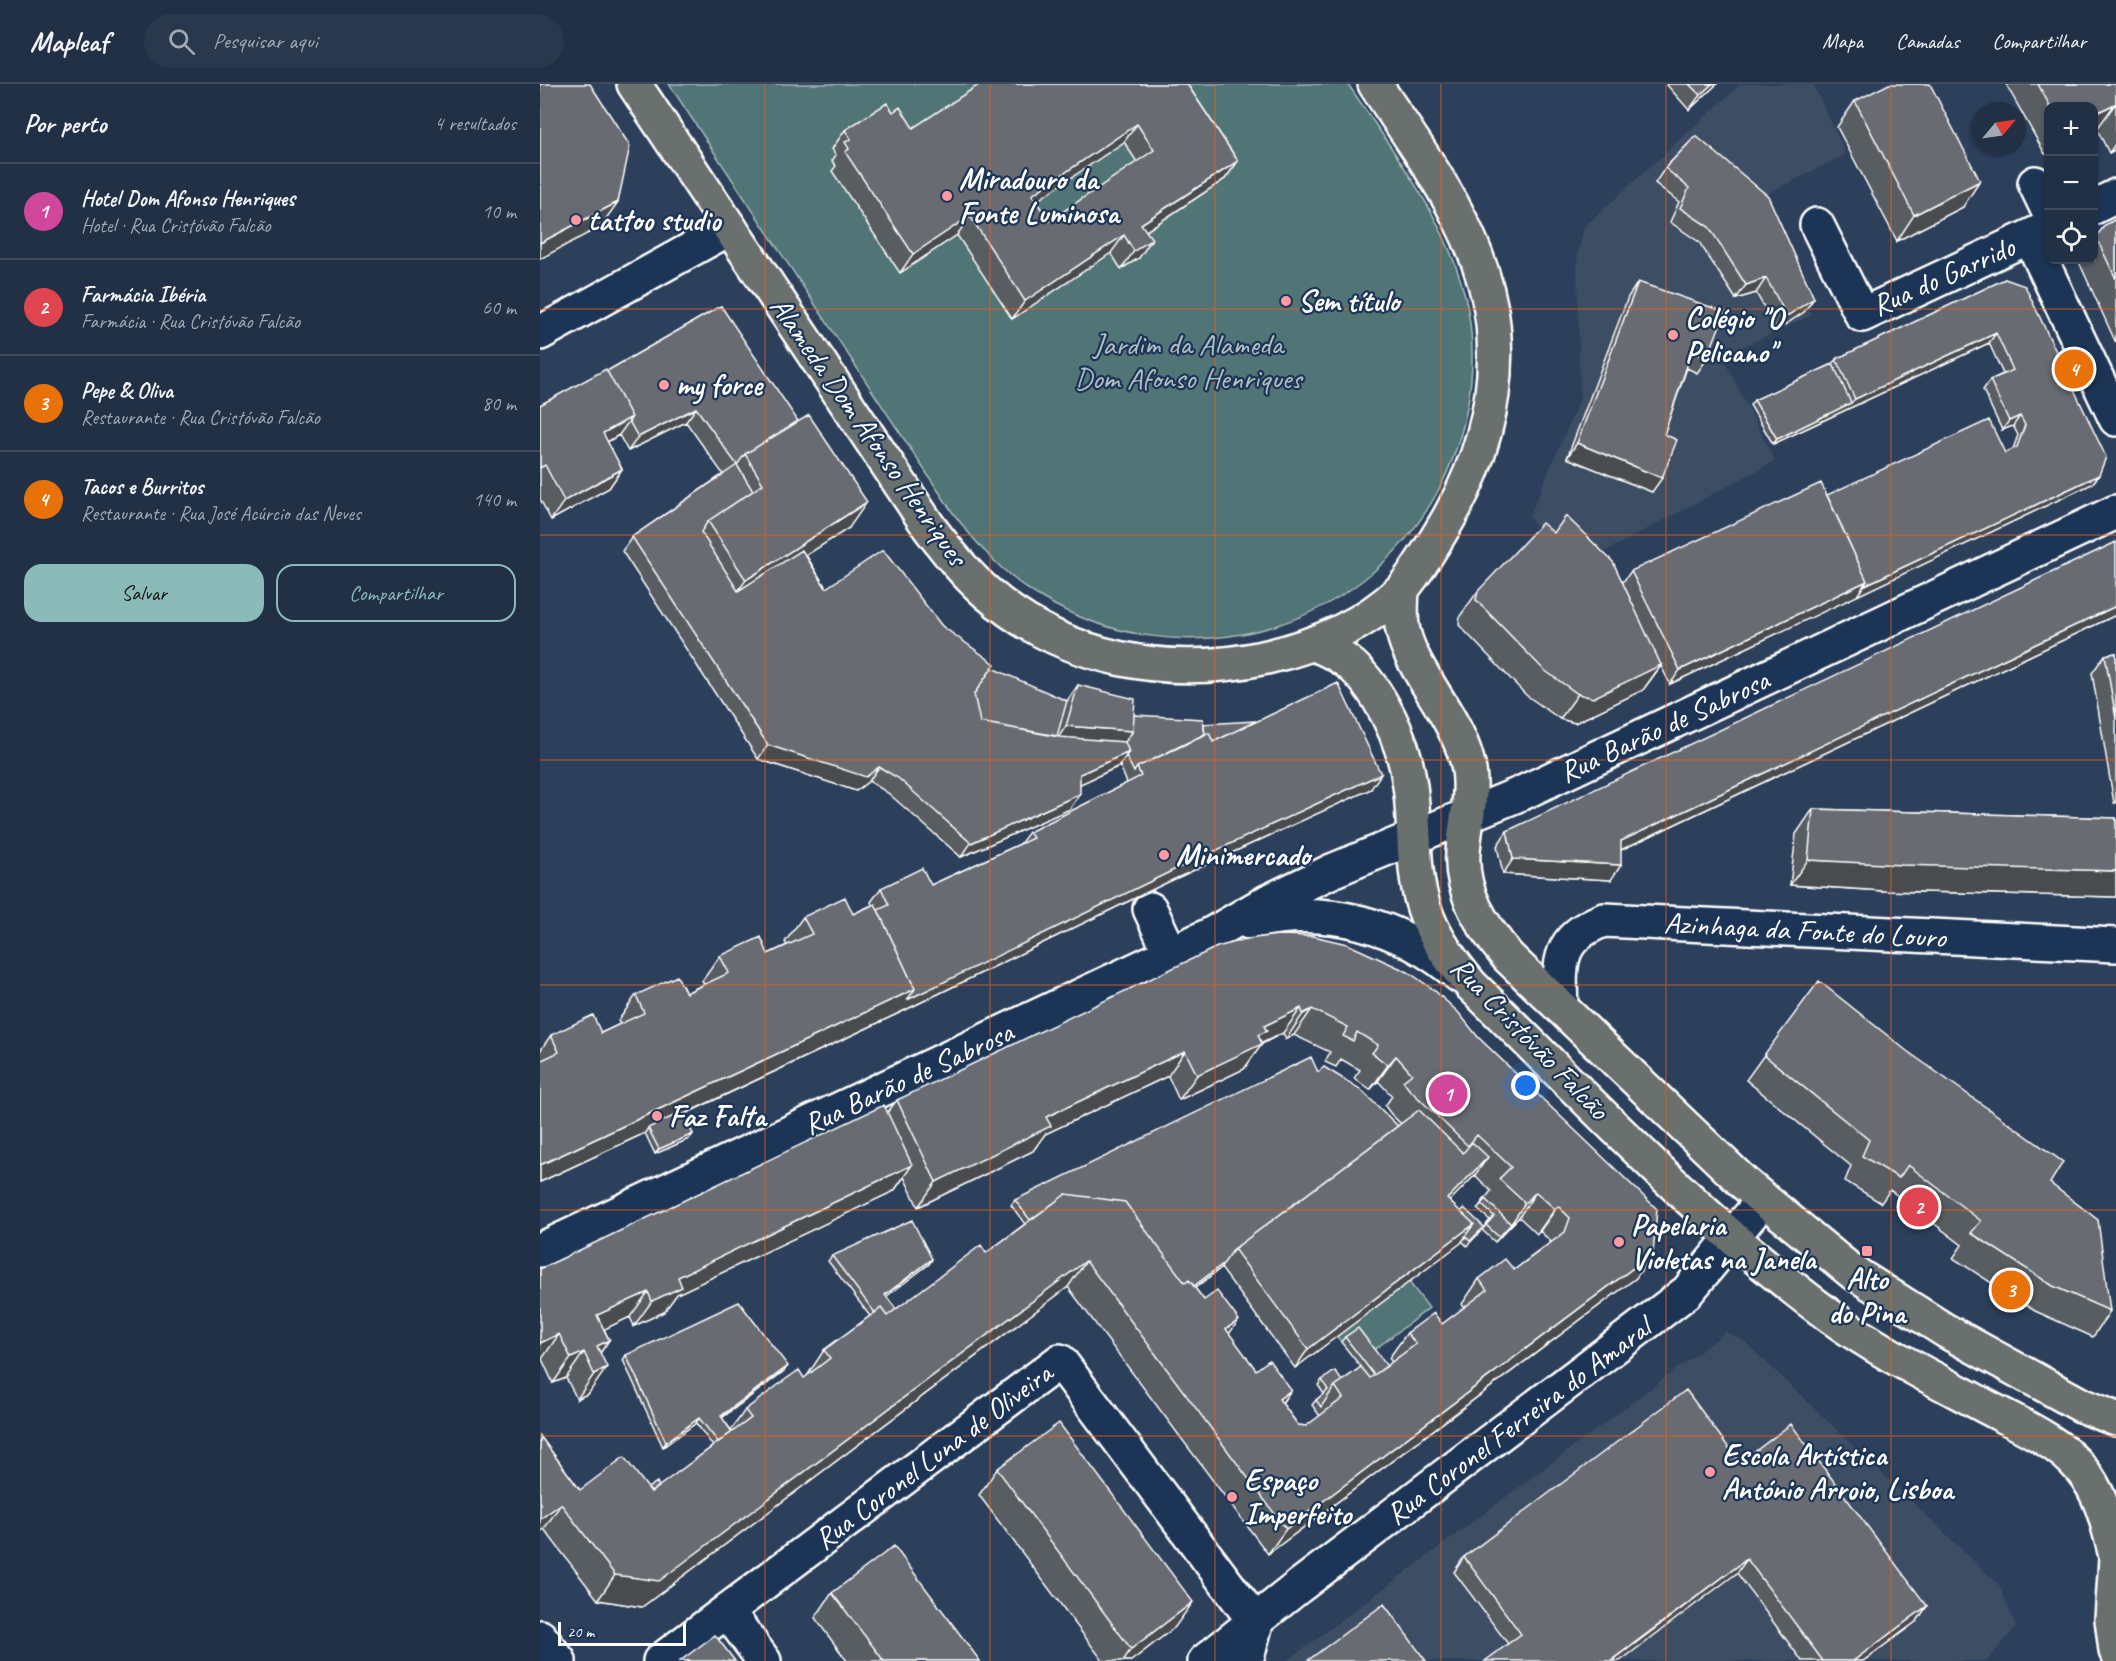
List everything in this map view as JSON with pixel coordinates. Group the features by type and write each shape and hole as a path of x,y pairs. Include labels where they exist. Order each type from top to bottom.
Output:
{"main road":[{"name":"Alameda Dom Afonso Henriques","path":"634,84 929,528 956,562 988,594 1063,641 1105,656 1149,665 1193,667 1238,663 1313,644 1365,617 1402,590 1466,486 1481,447 1491,406 1495,365 1493,323 1485,282 1472,243 1442,186 1375,84"},
{"name":"Rua Cristóvão Falcão","path":"1402,590 1403,632 1411,651 1454,726 1467,759 1469,815 1462,852 1464,880 1472,904 1488,933 1501,949 1763,1200 1851,1271 1897,1301 2081,1405 2116,1419"},
{"name":"Rua Cristóvão Falcão","path":"1313,644 1337,653 1357,668 1370,684 1397,731 1410,787 1413,837 1424,907 1443,949 1471,985 1733,1236 1808,1299 1860,1336 2056,1448 2080,1469 2101,1502 2116,1557 2112,1619 2116,1651"}],"street":[{"path":"2098,205 2116,196"},
{"name":"Rua do Garrido","path":"1817,225 1862,315 2039,232"},
{"path":"540,333 730,228"},
{"path":"2039,232 2116,419"},
{"name":"Rua Barão de Sabrosa","path":"540,1250 1172,954 1267,902 1413,837 1543,783 2116,512"},
{"path":"1150,909 1172,954"},
{"name":"Rua Barão de Sabrosa","path":"1210,935 1240,924 1292,915 1334,916 1365,922 1394,932 1421,946 1471,985"},
{"name":"Azinhaga da Fonte do Louro","path":"1561,1007 1559,970 1563,953 1571,938 1583,928 1604,920 2116,945"},
{"name":"Rua Coronel Ferreira do Amaral","path":"1205,1661 1256,1623 1298,1587 1687,1292 1763,1200"},
{"name":"Rua Coronel Luna de Oliveira","path":"660,1661 1060,1361 1256,1623"},
{"path":"727,1611 764,1661"},
{"path":"1246,1661 1256,1623"},
{"path":"540,1637 559,1661"}],"shaded area":[{"name":"Colégio \"O Pelicano\"","path":"1741,84 1813,84 1846,154 1755,200 1812,315 1722,356 1775,461 1576,567 1549,542 1529,517 1580,399 1577,259 1584,227"},
{"name":"Escola Artística António Arroio, Lisboa","path":"1726,1332 1745,1342 2000,1586 2016,1627 1987,1661 1287,1661"}],"green space":[{"name":"Jardim da Alameda Dom Afonso Henriques","path":"669,84 1348,84 1420,192 1435,220 1460,279 1468,310 1472,356 1468,403 1456,448 1438,491 1405,540 1363,580 1316,610 1263,629 1208,638 1152,636 1096,623 1042,598 993,560 953,513"},
{"path":"1409,1282 1429,1308 1370,1353 1354,1333 1341,1342 1337,1336"}],"building":[{"path":"540,84 590,84 630,146 618,202 540,243"},
{"name":"Miradouro da Fonte Luminosa","path":"980,84 1187,84 1238,161 1141,224 1152,239 1134,251 1124,235 1025,301 970,216 913,254 845,152 849,149 845,142 851,139 845,130 887,103 893,112 900,107 913,128","holes":["1137,124 1154,150 1049,221 1032,195"]},
{"path":"1689,84 1712,84 1700,95"},
{"path":"1889,84 1930,84 1980,181 1914,215 1855,101"},
{"path":"2038,84 2116,84 2116,105 2098,112 2098,102 2048,102"},
{"path":"1696,136 1768,196 1814,298 1787,316 1766,278 1746,285 1709,227 1680,208 1689,188 1665,168"},
{"path":"2116,219 2116,279 2098,241 2098,234 2105,225"},
{"path":"2005,279 2025,286 2106,457 2099,475 1863,586 1867,581 1827,495 1989,420 2005,453 2017,447 2025,425 2020,416 2009,421 1990,380 2013,370 1996,333 1855,399 1836,359"},
{"path":"1638,282 1725,312 1707,359 1692,351 1664,434 1677,440 1662,478 1577,443"},
{"path":"721,306 798,421 745,454 737,465 696,408 638,437 629,421 632,417 607,371"},
{"path":"1833,364 1851,403 1777,439 1754,400"},
{"path":"606,369 632,417 603,433 622,469 564,501 545,465 540,468 540,405"},
{"path":"809,415 867,502 746,580 708,521 763,484 745,454"},
{"path":"737,465 753,491 708,521 701,532 738,591 802,550 826,588 883,550 942,626 995,664 974,694 980,722 1059,737 1125,742 1129,752 1080,774 1080,794 971,843 898,778 879,767 866,777 768,745 632,537"},
{"path":"1821,483 1867,581 1680,670 1631,571"},
{"path":"1566,516 1613,562 1661,665 1593,698 1578,694 1544,670 1476,600 1478,591 1542,523 1554,533"},
{"path":"2116,542 2116,606 1621,841 1621,865 1513,859 1507,831"},
{"path":"2116,653 2116,719 2105,655"},
{"path":"992,668 1067,701 1057,736 980,722 974,694"},
{"path":"1338,683 1381,774 1176,869 907,1000 915,989 878,910 889,905 881,888 922,868 931,885 1033,838 1029,832 1141,776 1137,767 1209,733 1213,742"},
{"path":"1078,685 1135,699 1133,731 1066,726"},
{"path":"1134,715 1203,719 1205,734 1137,767 1134,772 1126,756 1129,752 1125,742 1133,731"},
{"path":"1256,721 1213,742 1209,733 1205,734 1203,724"},
{"path":"1813,809 2116,818 2116,871 1808,860"},
{"path":"845,897 853,914 875,904 915,989 540,1165 540,1061 559,1052 551,1035 593,1015 601,1033 644,1013 636,995 677,976 686,993 729,973 720,956 761,937 768,954 812,934 803,917"},
{"path":"1278,935 1313,936 1347,944 1408,972 1434,990 1458,1012 1478,1037 1657,1209 1653,1253 1286,1529 1086,1261 659,1581 615,1575 561,1504 540,1519 540,1436 580,1490 624,1457 651,1492 751,1418 745,1410 786,1379 799,1370 804,1378 830,1358 824,1350 881,1308 887,1316 981,1245 986,1253 1066,1194 1125,1202 1185,1283 1189,1280 1204,1300 1217,1291 1239,1320 1226,1329 1256,1370 1269,1360 1291,1390 1279,1399 1298,1425 1306,1426 1343,1398 1335,1386 1361,1367 1370,1378 1416,1344 1407,1333 1434,1313 1442,1324 1487,1290 1479,1279 1505,1259 1514,1270 1565,1232 1570,1218 1558,1206 1555,1209 1536,1192 1525,1203 1499,1179 1511,1167 1477,1135 1468,1146 1408,1088 1403,1081 1412,1074 1396,1056 1388,1065 1372,1053 1378,1045 1357,1032 1353,1041 1343,1036 1348,1027 1312,1009 1303,1014 1301,1008 1264,1026 1267,1031 1258,1035 1262,1044 1197,1075 1185,1051 1046,1117 1051,1126 936,1182 897,1100 1217,947 1247,939"},
{"path":"1819,981 1907,1051 2063,1162 2050,1183 2098,1220 2110,1311 2053,1286 1971,1233 1981,1221 1908,1165 1899,1178 1862,1156 1869,1140 1764,1055"},
{"path":"1311,1057 1318,1072 1324,1067 1360,1089 1398,1126 1234,1249 1224,1263 1194,1286 1189,1280 1185,1283 1125,1202 1066,1194 1030,1220 1015,1200"},
{"path":"884,1105 912,1165 678,1277 682,1287 652,1301 648,1292 597,1315 609,1340 597,1346 607,1367 594,1374 584,1352 571,1358 559,1334 540,1343 540,1269"},
{"path":"1419,1110 1463,1153 1472,1142 1488,1157 1447,1199 1474,1224 1308,1349 1234,1249"},
{"path":"682,1112 693,1134 659,1149 648,1128"},
{"path":"1485,1199 1511,1224 1499,1237 1486,1225 1494,1216 1481,1204"},
{"path":"1464,1208 1484,1227 1470,1241 1465,1236 1474,1224 1461,1212"},
{"path":"912,1220 932,1259 885,1295 896,1309 887,1316 881,1308 875,1313 832,1256"},
{"path":"739,1302 788,1366 721,1416 732,1432 718,1442 699,1418 666,1442 626,1355"},
{"path":"1358,1328 1387,1366 1374,1375 1345,1337"},
{"path":"1335,1371 1342,1381 1335,1386 1321,1407 1316,1400 1328,1390 1322,1380"},
{"path":"1686,1390 1740,1463 1791,1424 1927,1606 1853,1661 1823,1661 1747,1559 1613,1659 1614,1661 1485,1661 1521,1634 1464,1557"},
{"path":"1059,1423 1193,1602 1131,1649 997,1469"},
{"path":"657,1482 659,1487 651,1492 648,1488"},
{"path":"894,1546 980,1661 884,1661 832,1593"},
{"path":"1384,1604 1426,1661 1307,1661"},
{"path":"715,1635 735,1661 680,1661"}],"place":[{"name":"Miradouro da Fonte Luminosa","path":"947,196"},
{"name":"tattoo studio","path":"576,220"},
{"name":"Sem título","path":"1286,301"},
{"name":"Colégio \"O Pelicano\"","path":"1673,335"},
{"name":"Tacos e Burritos","path":"2074,369"},
{"name":"my force","path":"664,385"},
{"name":"Minimercado","path":"1164,855"},
{"name":"Hotel Dom Afonso Henriques","path":"1448,1094"},
{"name":"Faz Falta","path":"657,1116"},
{"name":"Farmácia Ibéria","path":"1919,1207"},
{"name":"Papelaria Violetas na Janela","path":"1619,1242"},
{"name":"Alto do Pina","path":"1867,1251"},
{"name":"Pepe & Oliva","path":"2011,1290"},
{"name":"Escola Artística António Arroio, Lisboa","path":"1710,1472"},
{"name":"Espaço Imperfeito","path":"1232,1497"}]}
